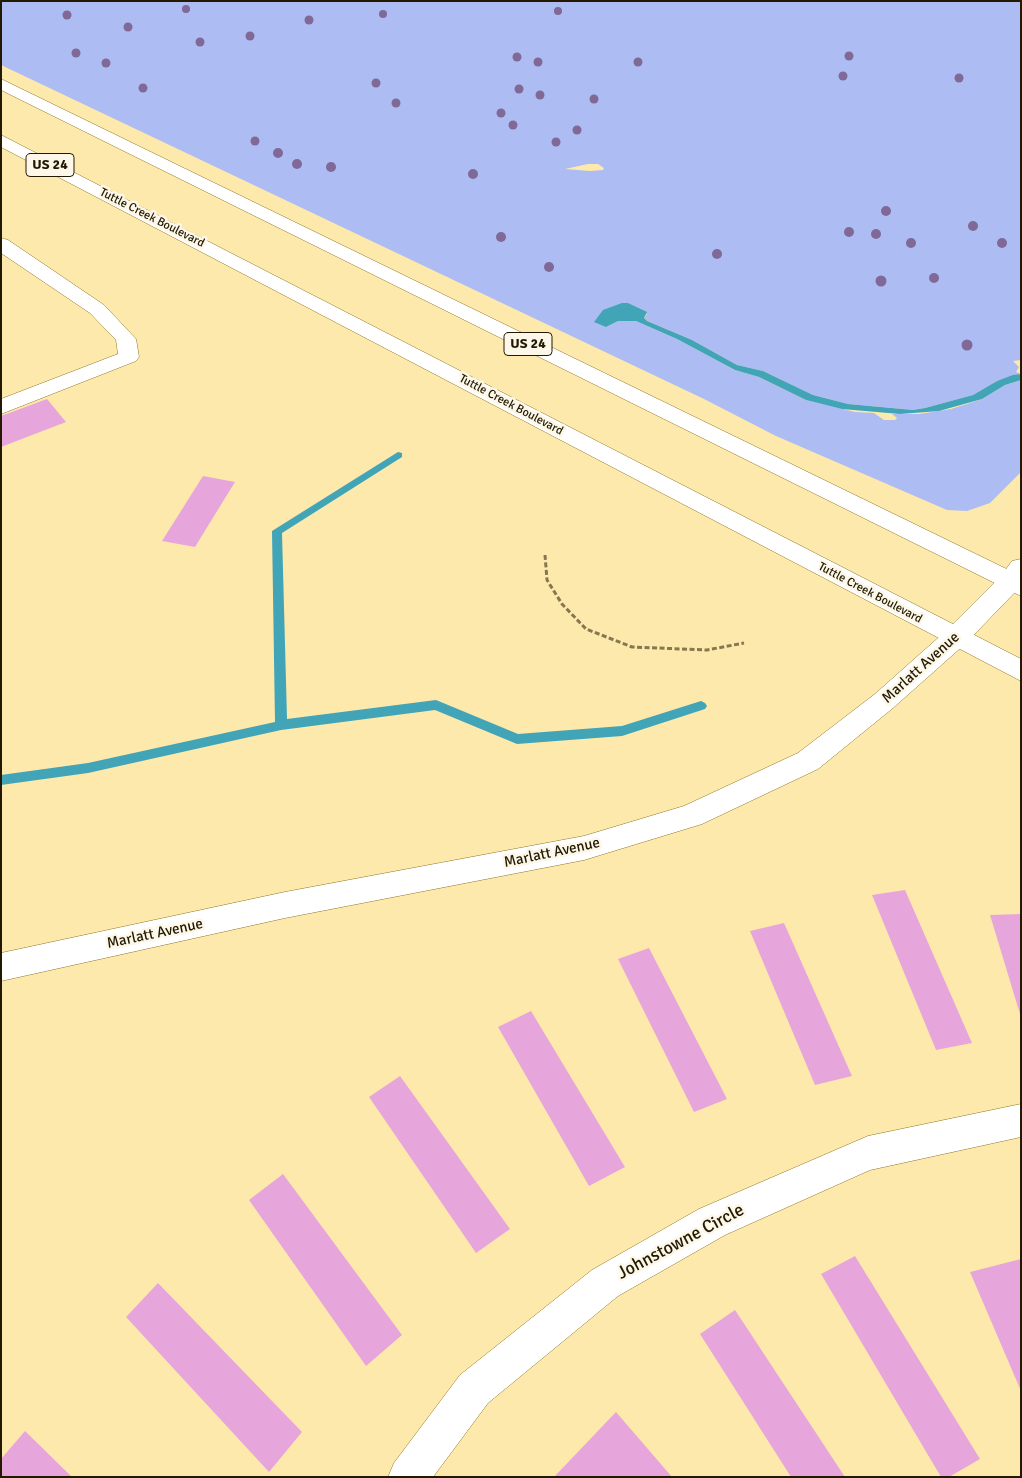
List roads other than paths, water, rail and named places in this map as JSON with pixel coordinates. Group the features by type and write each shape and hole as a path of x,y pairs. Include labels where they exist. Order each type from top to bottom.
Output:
{"main road":[{"name":"US 24","path":"1,84 1017,579"},
{"name":"Tuttle Creek Boulevard","path":"1,140 1021,671"},
{"path":"1,244 96,309 126,339 129,357 1,407"},
{"name":"Marlatt Avenue","path":"1,967 284,906 584,848 692,816 808,761 884,701 956,637 1017,579"},
{"name":"Johnstowne Circle","path":"408,1477 474,1389 605,1283 712,1222 868,1153 1021,1120"}],"waterway":[{"path":"281,725 277,531 398,455"},
{"path":"281,725 436,705 517,739 622,731 701,706"},
{"path":"1,780 88,768 281,725"}]}
